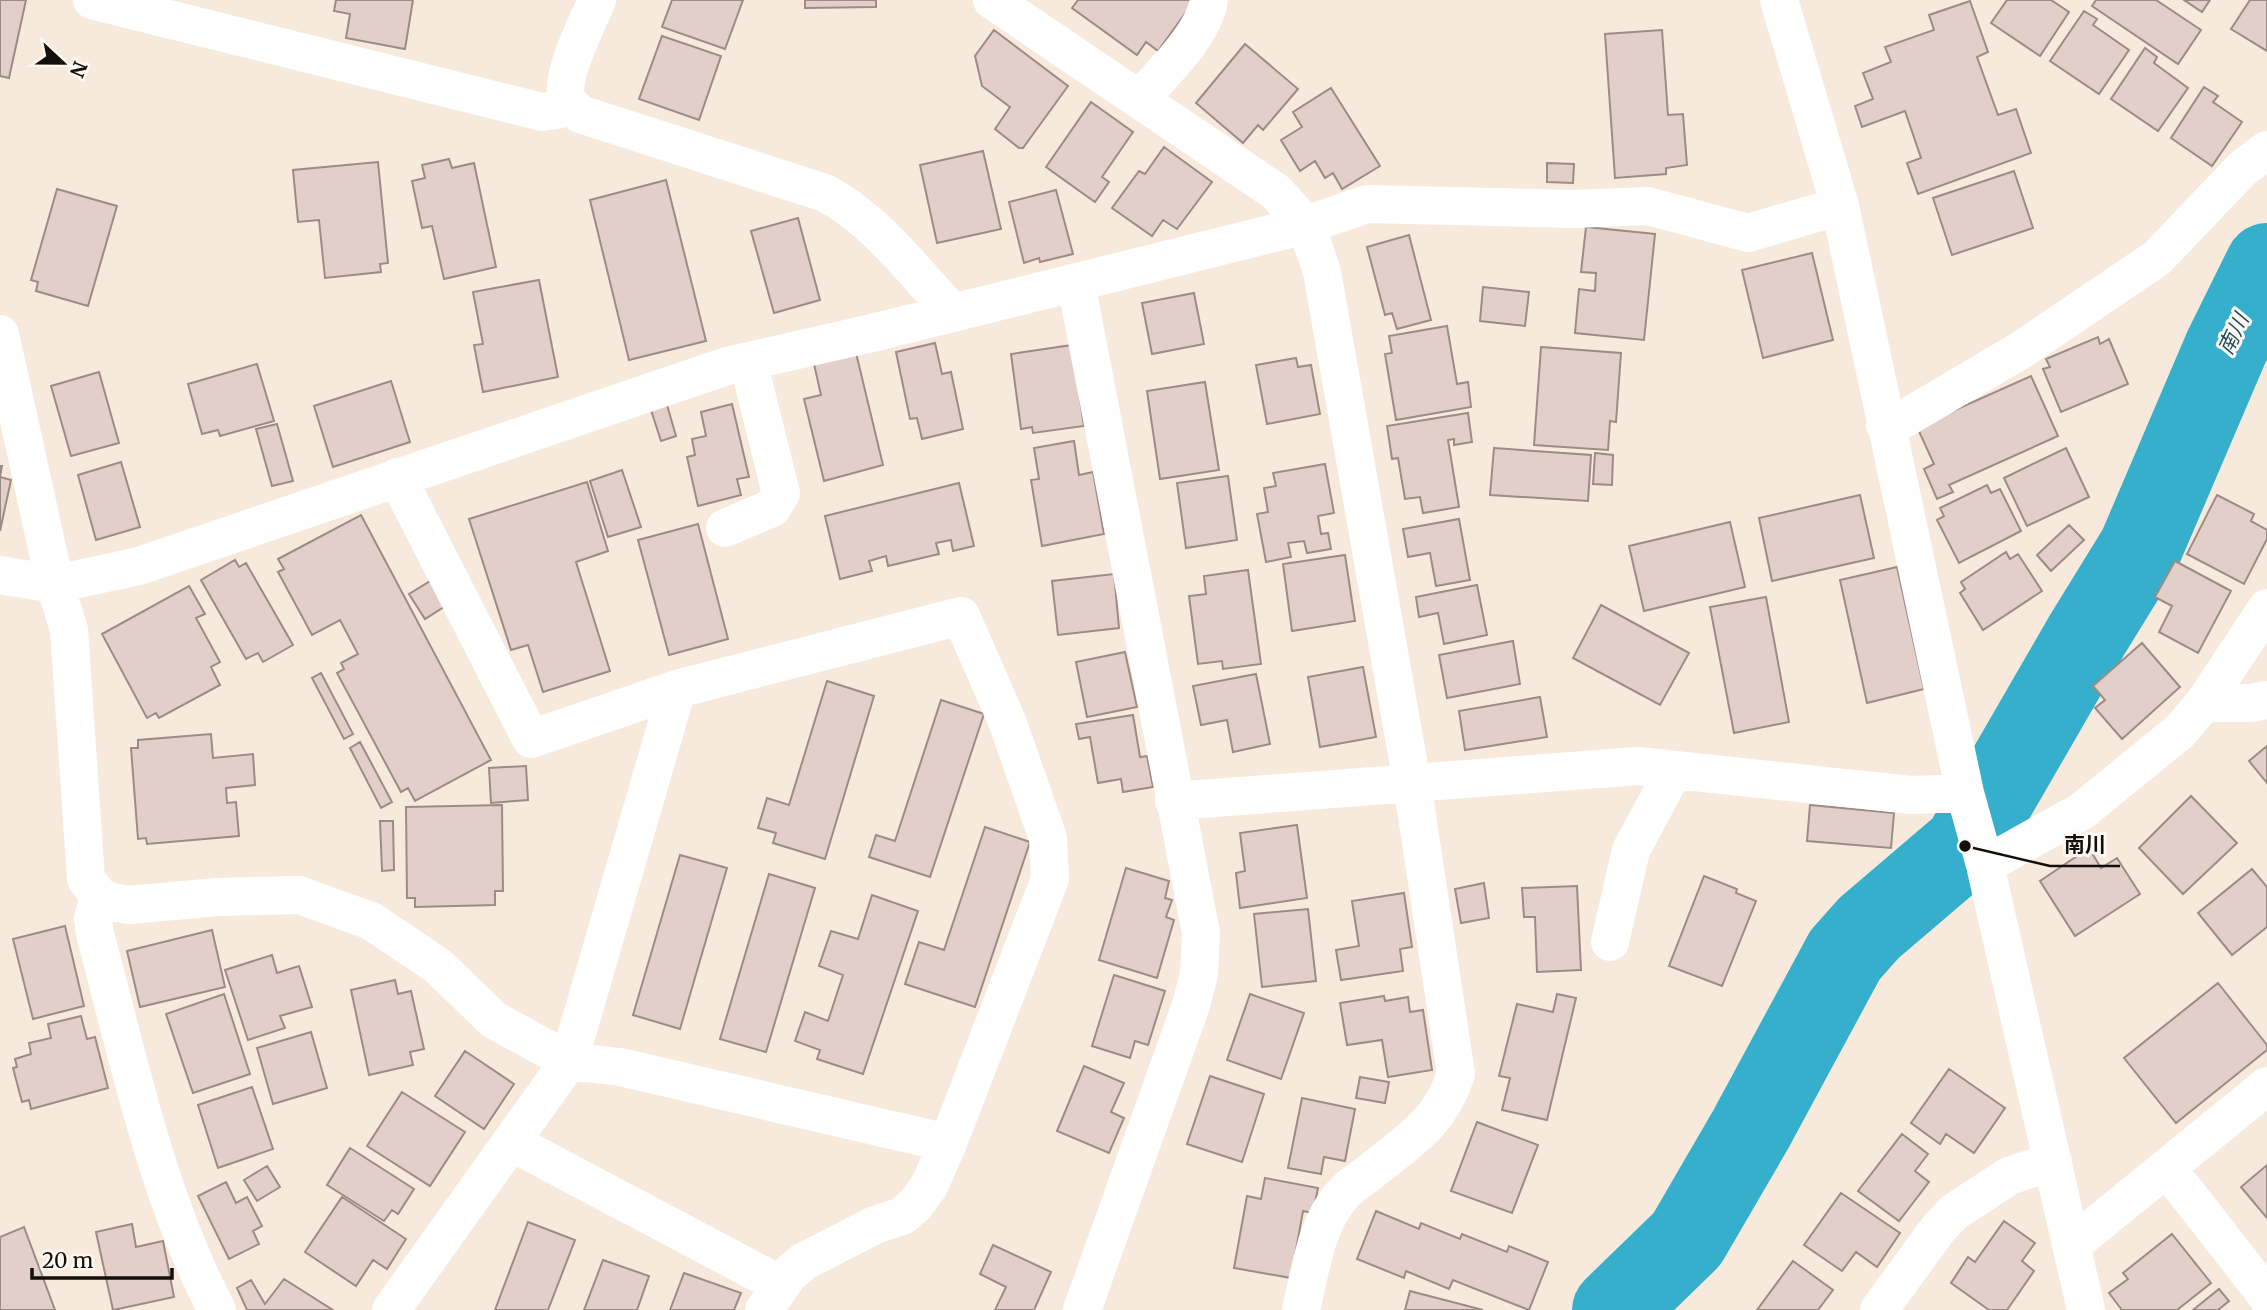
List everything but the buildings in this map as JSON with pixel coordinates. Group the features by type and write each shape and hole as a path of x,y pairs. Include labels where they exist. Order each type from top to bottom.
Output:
{"street":[{"path":"92,0 542,112 557,110 567,100"},
{"path":"597,0 565,86 567,100 580,114 825,193 842,202 864,220 953,313"},
{"path":"992,0 1276,192 1306,226 1322,272 1412,783 1456,1074 1441,1109 1424,1128 1343,1194 1328,1217 1316,1248 1301,1310"},
{"path":"1140,99 1199,28 1209,0"},
{"path":"1779,0 1840,206 1965,795 1984,860 2086,1310"},
{"path":"1885,425 1904,419 2021,350 2157,258 2242,169 2267,150"},
{"path":"0,575 55,584 139,565 727,366 1306,226 1367,204 1574,209 1648,205 1748,233 1840,206"},
{"path":"1076,283 1201,933 1199,974 1191,1005 1082,1310"},
{"path":"0,334 55,584 69,630 86,879 99,895 111,902 129,905 217,897 299,895 371,921 438,966 494,1020 569,1061 620,1067 948,1143"},
{"path":"725,528 772,508 781,493 748,361"},
{"path":"397,477 531,739 677,689 961,616 1007,722 1048,838 1051,864 1047,887 948,1143 929,1185 915,1205 902,1216 832,1245 803,1262 773,1297 511,1142"},
{"path":"1984,860 2082,811 2180,731 2204,704 2267,608"},
{"path":"391,1310 569,1061 677,689"},
{"path":"2204,704 2267,700"},
{"path":"1174,801 1638,766 1911,795 1965,795"},
{"path":"1610,942 1632,850 1674,770"},
{"path":"99,895 93,919 95,934 133,1076 181,1230 217,1310"},
{"path":"2073,1244 2267,1086"},
{"path":"1880,1310 1938,1229 1954,1212 2009,1176 2053,1161"},
{"path":"2167,1168 2267,1296"}],"waterway":[{"name":"南川","path":"1614,1310 1687,1239 1751,1129 1845,955 1869,928 1965,846 2140,549 2226,348 2267,265"}],"place":[{"name":"南川","path":"1965,846"}]}
